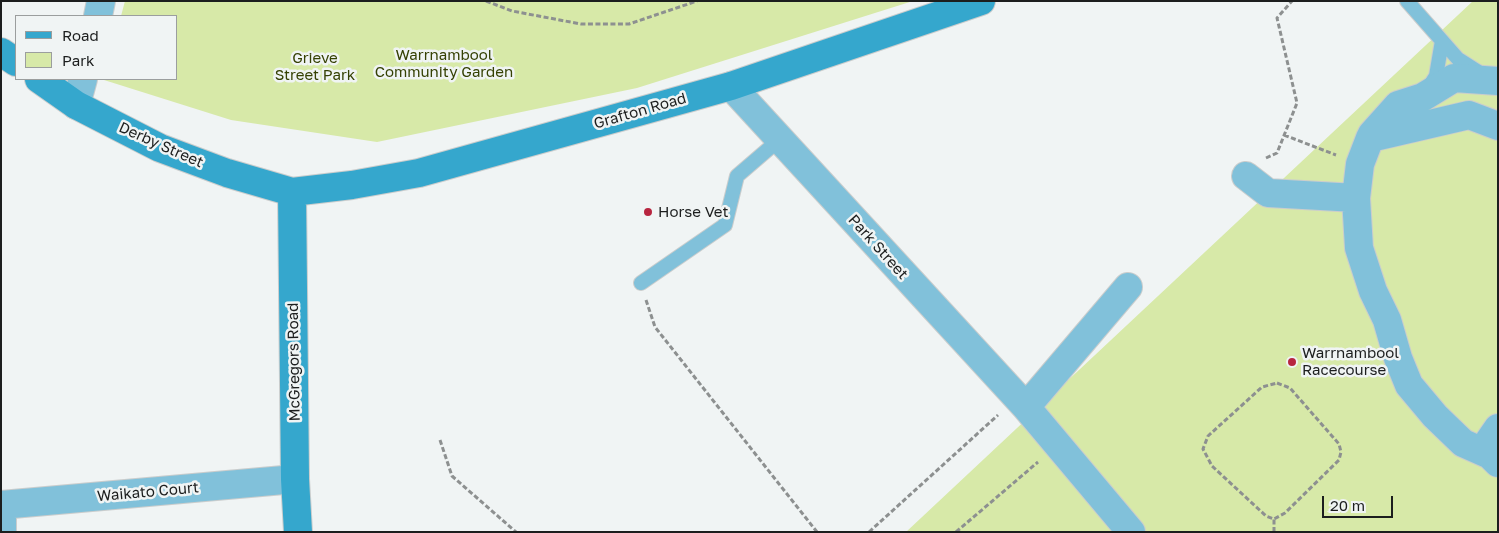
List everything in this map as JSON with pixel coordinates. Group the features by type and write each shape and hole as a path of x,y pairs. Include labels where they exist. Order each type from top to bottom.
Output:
{"street":[{"path":"98,15 101,1"},
{"name":"Grafton Road","path":"292,192 352,185 419,173 731,86 981,1"},
{"path":"1,52 15,61"},
{"path":"1494,80 1454,78 1423,97 1398,105 1370,138 1360,164 1356,198 1360,248 1373,291 1387,320 1398,358 1410,385 1435,416 1463,443 1494,459"},
{"name":"Derby Street","path":"40,80 76,105 160,148 227,173 292,192"},
{"path":"76,105 83,80"},
{"name":"Park Street","path":"731,86 1021,403 1131,532"},
{"path":"1370,138 1469,115 1498,126"},
{"path":"1246,176 1268,193 1356,198"},
{"name":"McGregors Road","path":"292,192 295,479 298,532"},
{"path":"1021,403 1128,287"},
{"path":"1494,459 1489,441 1498,428"},
{"name":"Waikato Court","path":"2,505 295,479"},
{"path":"2,505 2,532"}],"lane":[{"path":"1407,1 1458,59 1494,80"},
{"path":"1423,97 1436,76 1442,41"},
{"path":"641,283 725,226 737,176 780,139"}],"path":[{"path":"486,1 512,11 581,24 630,24 697,1"},
{"path":"1246,176 1251,164 1277,153 1297,103 1277,18 1292,1"},
{"path":"1284,135 1360,164"},
{"path":"641,283 655,327 817,532"},
{"path":"1277,383 1290,388 1339,444 1341,452 1338,460 1286,513 1274,519 1266,516 1212,466 1203,449 1208,436 1262,387 1277,383"},
{"path":"869,532 1021,403"},
{"path":"440,440 452,476 516,532"},
{"path":"956,532 1058,445"},
{"path":"1274,519 1274,532"}],"green space":[{"name":"Warrnambool Community Garden","path":"125,1 913,1 637,88 377,142 231,120 104,80 178,80 178,15 121,15"},
{"name":"Warrnambool Racecourse","path":"1473,1 1498,1 1498,532 906,532"}],"place":[{"name":"Horse Vet","path":"648,212"},
{"name":"Warrnambool Racecourse","path":"1292,362"}],"park label":[{"name":"Grieve Street Park","path":"315,66"}]}
